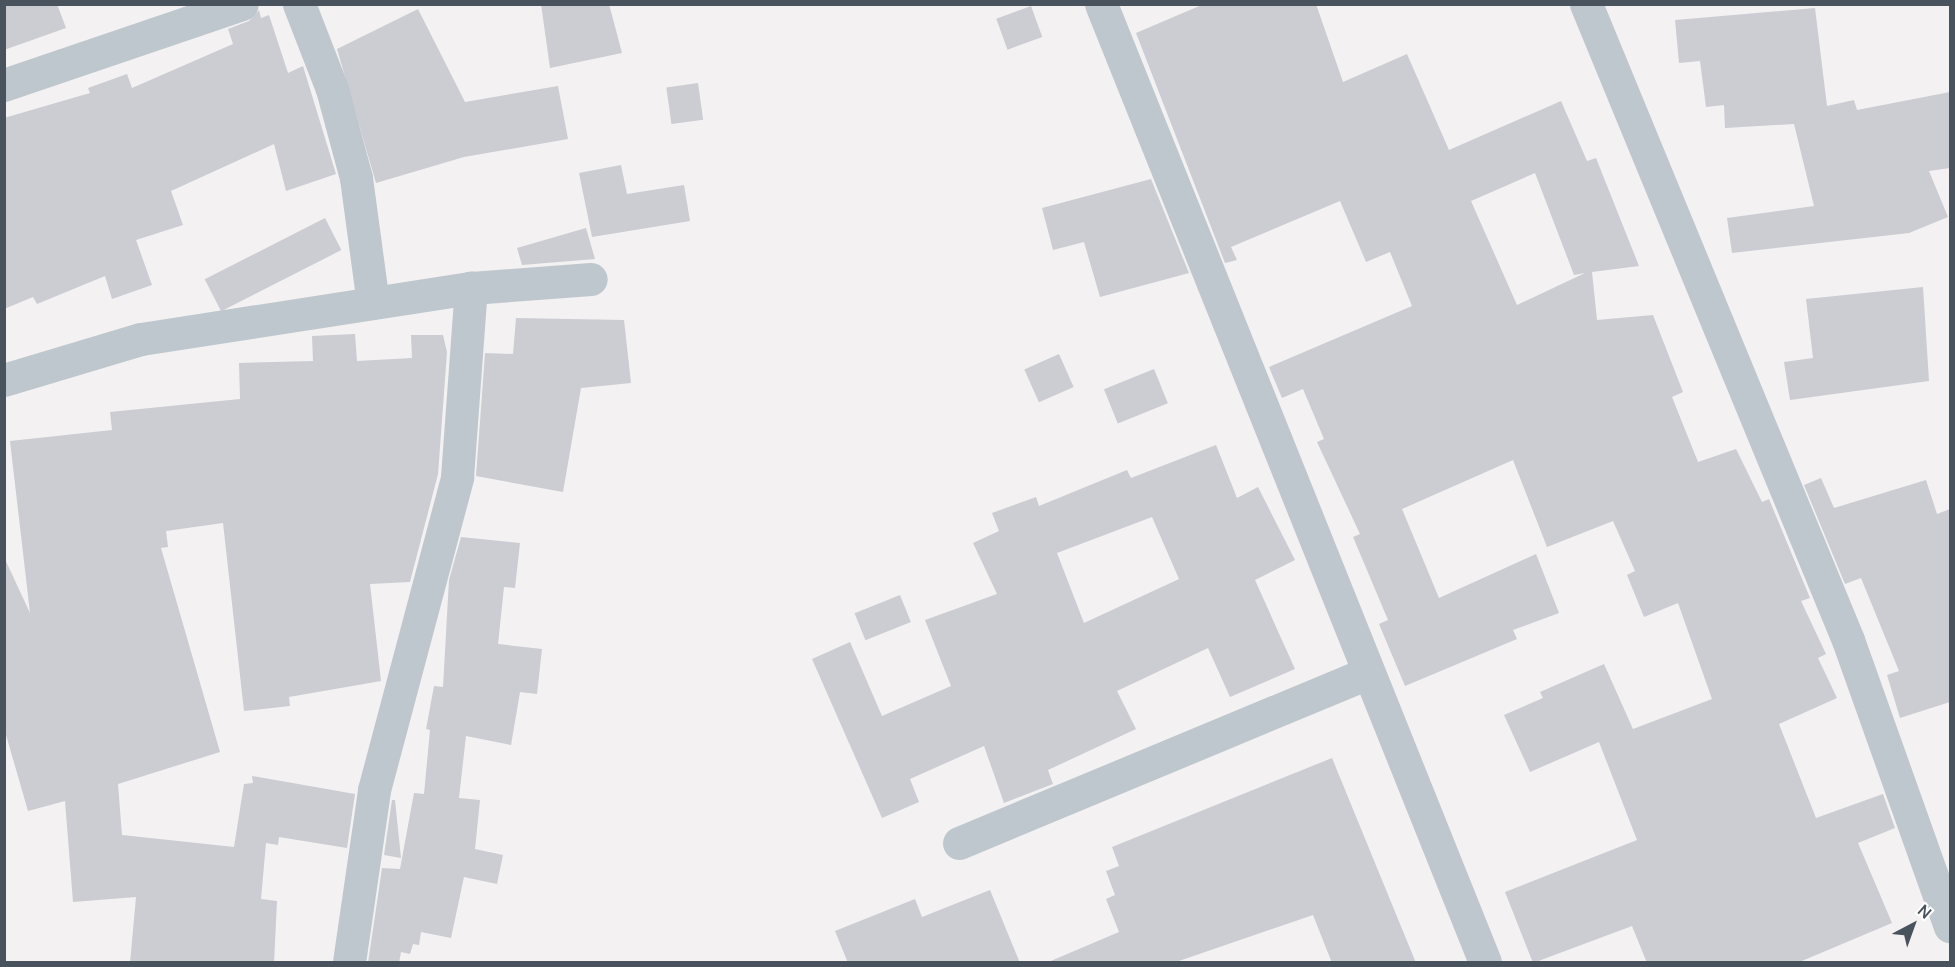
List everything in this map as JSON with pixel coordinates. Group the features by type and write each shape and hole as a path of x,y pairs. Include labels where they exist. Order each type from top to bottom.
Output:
{"street":[{"path":"4,85 242,4"},
{"path":"299,4 332,89 356,178 373,303"},
{"path":"1101,4 1365,674 1485,963"},
{"path":"1586,4 1848,640 1950,926"},
{"path":"4,380 141,339 471,288 591,279"},
{"path":"349,963 374,790 457,477 471,288"},
{"path":"959,843 1365,674"}],"building":[{"path":"4,4 57,4 66,28 4,50"},
{"path":"541,4 609,4 622,53 550,68"},
{"path":"1204,4 1316,4 1343,82 1407,54 1449,150 1561,101 1587,161 1596,158 1639,266 1592,272 1597,320 1653,315 1683,392 1672,397 1698,462 1736,449 1762,502 1769,499 1810,598 1801,601 1826,654 1818,658 1837,698 1779,724 1816,818 1883,794 1895,828 1858,843 1892,923 1797,963 1647,963 1632,926 1533,963 1505,892 1637,840 1599,742 1530,772 1504,715 1543,698 1540,692 1604,664 1633,729 1712,699 1678,603 1644,617 1627,575 1635,571 1613,521 1547,547 1513,460 1402,509 1439,598 1536,554 1559,613 1513,630 1517,639 1405,686 1379,624 1388,620 1353,537 1360,534 1317,442 1324,439 1303,389 1282,398 1269,367 1412,306 1390,252 1366,262 1340,201 1231,247 1237,260 1225,263 1136,33","holes":["1535,173 1574,275 1585,273 1517,305 1471,201"]},
{"path":"1031,6 1042,37 1008,50 996,19"},
{"path":"1815,8 1827,106 1854,100 1857,110 1950,92 1950,168 1929,171 1948,217 1909,233 1732,253 1727,218 1814,206 1794,124 1725,128 1724,105 1706,107 1700,61 1679,63 1675,20"},
{"path":"418,9 465,102 558,86 568,139 464,157 376,183 337,49"},
{"path":"259,10 261,18 269,15 288,73 303,66 336,174 286,191 274,144 171,191 183,225 136,240 152,285 112,299 105,276 37,304 33,297 4,309 4,118 90,93 88,88 127,74 132,88 233,44 228,29 249,21"},
{"path":"698,83 703,120 671,124 666,87"},
{"path":"621,165 627,194 684,185 690,221 592,237 579,173"},
{"path":"1151,179 1189,273 1100,297 1084,242 1053,250 1042,208"},
{"path":"325,218 341,250 221,311 205,279"},
{"path":"586,228 595,259 522,265 517,248"},
{"path":"1923,287 1929,381 1790,400 1784,362 1813,358 1806,299"},
{"path":"516,318 624,320 631,383 581,388 563,492 476,476 485,353 513,354"},
{"path":"355,334 357,361 412,358 411,335 443,335 447,352 438,474 410,582 370,584 381,681 289,697 290,706 244,711 223,523 166,531 168,547 161,548 220,752 118,784 122,835 234,847 244,784 253,783 252,776 355,794 347,848 279,837 278,845 266,843 261,899 277,901 274,963 130,963 136,897 73,902 65,801 28,811 4,728 4,557 30,613 10,441 112,430 110,412 240,399 239,363 313,361 312,336"},
{"path":"1059,354 1074,387 1039,402 1024,369"},
{"path":"1154,369 1168,403 1118,424 1104,389"},
{"path":"1216,445 1237,498 1258,487 1295,560 1255,580 1295,669 1230,697 1208,648 1117,691 1136,729 1048,770 1053,784 1004,803 984,746 910,779 919,802 882,818 812,659 850,642 882,716 951,686 925,620 997,594 973,543 999,531 992,513 1036,497 1039,506 1127,470 1131,478","holes":["1152,517 1179,579 1084,623 1057,553"]},
{"path":"1821,478 1834,508 1926,480 1937,514 1950,509 1950,702 1900,718 1887,675 1899,671 1861,578 1845,584 1804,485"},
{"path":"461,537 520,543 515,588 504,587 498,644 542,649 537,694 520,692 511,745 466,736 459,798 480,800 475,849 503,855 497,884 464,877 451,938 421,932 419,945 413,944 410,954 401,952 399,963 368,963 382,868 400,869 414,793 424,794 430,730 426,729 434,686 443,687 449,580"},
{"path":"900,595 911,622 865,640 855,613"},
{"path":"1332,758 1416,963 1332,963 1313,915 1173,963 1046,963 1119,932 1106,899 1115,895 1106,871 1119,866 1112,847"},
{"path":"392,800 395,800 401,858 384,855"},
{"path":"990,890 1020,963 848,963 835,931 915,899 922,917"}]}
